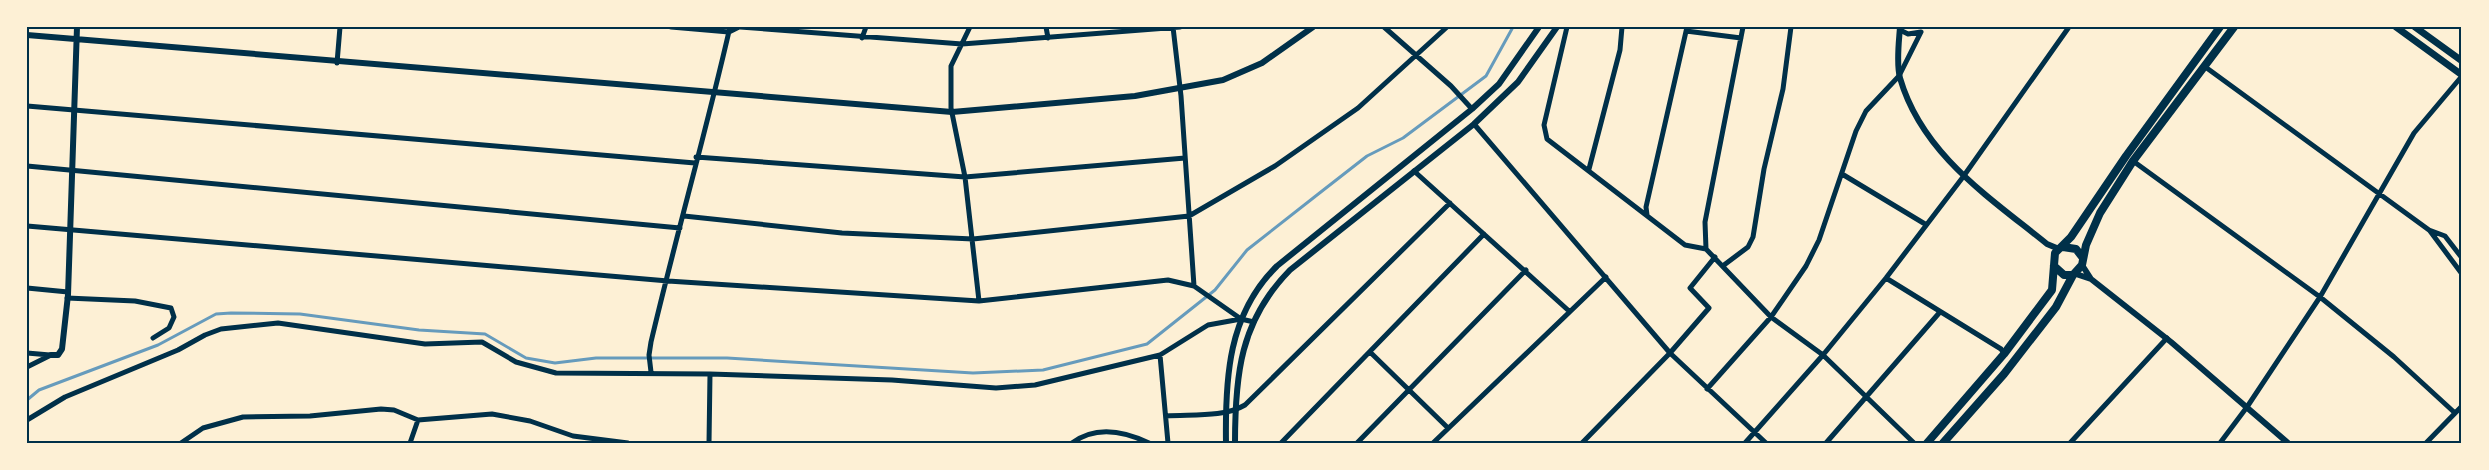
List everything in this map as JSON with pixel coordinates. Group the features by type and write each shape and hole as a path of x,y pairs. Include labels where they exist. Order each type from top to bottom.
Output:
{"main road":[{"path":"1927,443 2004,354 2052,290 2055,280 2053,260 2220,27"},
{"path":"1942,443 2017,357 2056,307 2083,263 2095,222 2133,161 2234,27"},
{"path":"2396,27 2462,76"},
{"path":"2415,27 2462,61"},
{"path":"2061,248 2076,249 2083,263"},
{"path":"2053,260 2060,273 2074,275"}],"street":[{"path":"27,353 58,355 62,350 68,295 77,27"},
{"path":"337,63 340,27"},
{"path":"671,27 803,30 862,38 962,44 1048,38 1110,30 1180,27"},
{"path":"862,38 866,27"},
{"path":"970,27 951,66 952,112 974,239 979,301"},
{"path":"1046,27 1048,38"},
{"path":"1173,27 1180,90 1194,286"},
{"path":"27,35 337,63 952,112 984,111 1180,90 1223,80 1262,63 1313,27"},
{"path":"1384,27 1451,86 1470,107"},
{"path":"684,216 842,232 974,239 1189,216 1275,166 1358,108 1447,27"},
{"path":"1226,443 1227,380 1241,319 1252,294 1277,266 1499,84 1539,27"},
{"path":"1235,443 1237,375 1243,348 1272,289 1290,270 1474,124 1518,82 1557,27"},
{"path":"1567,27 1544,134 1685,245 1707,249 1771,317 1823,356 1914,443"},
{"path":"1589,169 1620,50 1622,27"},
{"path":"1707,249 1705,222 1743,27"},
{"path":"1724,265 1748,247 1753,237 1764,169 1783,89 1791,27"},
{"path":"1745,443 1823,356 1886,278 1963,177 2069,27"},
{"path":"1900,28 1899,76 1929,139 1963,177 2047,244 2061,248"},
{"path":"1900,28 1908,34 1923,30"},
{"path":"651,369 649,354 684,216 695,160 717,93 730,29"},
{"path":"1647,216 1646,207 1686,29 1741,38"},
{"path":"1707,389 1771,317 1806,266 1819,240 1856,131 1866,111 1899,76 1923,30"},
{"path":"2204,66 2429,230 2445,237 2462,258"},
{"path":"2220,443 2247,407 2320,297 2381,195 2414,133 2462,76"},
{"path":"27,106 695,160 965,177 1185,158"},
{"path":"1474,124 1670,353 1766,443"},
{"path":"2133,161 2320,297 2394,357 2455,413"},
{"path":"27,166 680,228"},
{"path":"1414,171 1569,310"},
{"path":"1842,174 1925,224"},
{"path":"1166,416 1225,413 1235,411 1245,405 1450,203"},
{"path":"27,226 668,281 979,301 1168,280 1194,286 1241,319 1254,322"},
{"path":"2429,230 2462,274"},
{"path":"1281,443 1484,234"},
{"path":"2047,244 2053,260"},
{"path":"1582,443 1670,353 1709,308 1690,288 1716,257"},
{"path":"2083,263 2091,279"},
{"path":"1357,443 1526,270"},
{"path":"2074,275 2091,279 2167,338 2288,443"},
{"path":"1433,443 1569,310 1606,277"},
{"path":"1886,278 2004,354"},
{"path":"27,288 68,295 135,301 171,308 174,317 169,328 153,338"},
{"path":"1826,443 1940,312"},
{"path":"27,420 65,397 178,350 205,335 221,329 279,323 425,344 482,342 516,362 556,373 651,369 710,374 892,380 996,388 1035,385 1160,355 1208,325 1241,319"},
{"path":"2070,443 2167,338"},
{"path":"1370,352 1408,392 1448,428"},
{"path":"27,367 51,355"},
{"path":"1160,355 1168,443"},
{"path":"710,374 710,443"},
{"path":"2426,443 2462,406"},
{"path":"181,443 203,428 243,417 310,416 381,409 394,410 418,420 492,414 530,421 573,436 628,443"},
{"path":"410,443 418,420"},
{"path":"1072,443 1082,436 1099,431 1128,432 1149,443"}],"waterway":[{"path":"27,400 39,390 158,345 216,314 231,313 300,314 419,330 485,334 526,358 555,363 596,358 727,358 973,373 1043,370 1147,344 1215,290 1247,250 1367,156 1403,138 1486,76 1513,27"}]}
